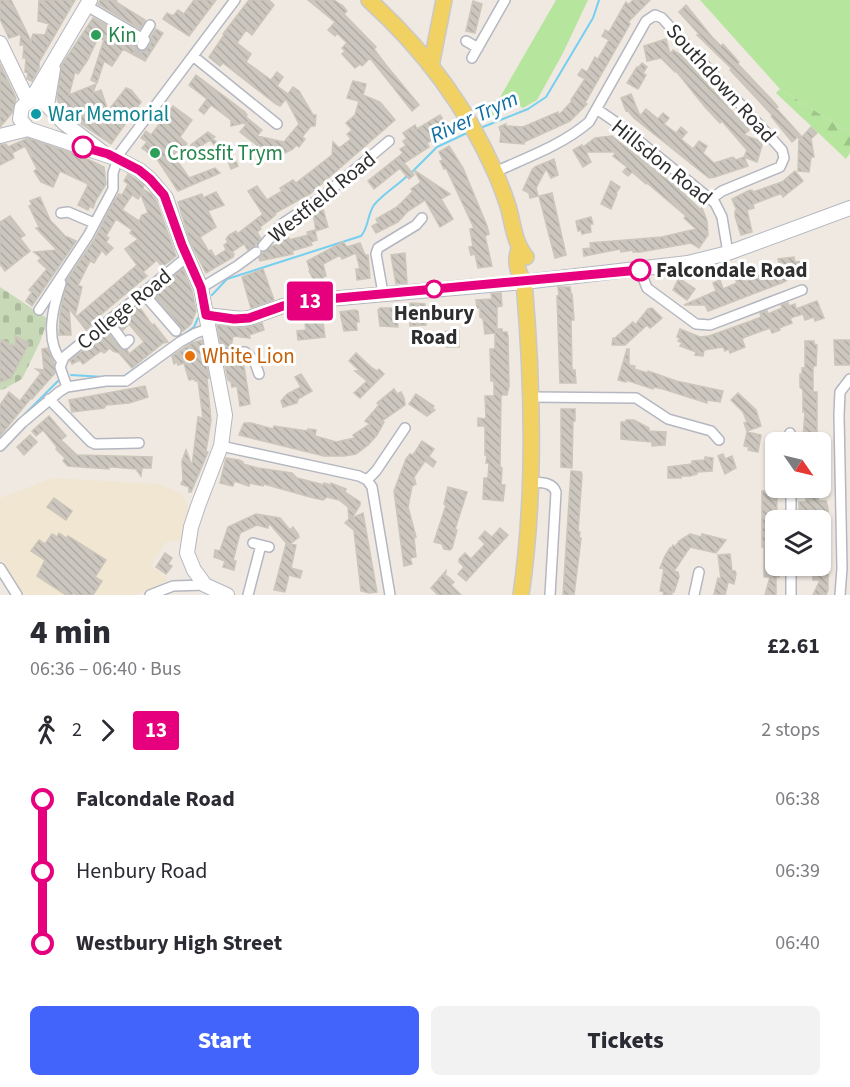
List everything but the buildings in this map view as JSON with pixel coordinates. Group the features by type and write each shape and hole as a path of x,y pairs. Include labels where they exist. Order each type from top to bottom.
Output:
{"main road":[{"path":"367,0 412,42 466,116 495,172 507,204 519,249 526,256 528,275 524,282 531,397 530,482 521,595"},
{"path":"431,66 444,0"},
{"path":"89,3 30,100 22,107 20,115 22,123 31,130 112,156"},
{"path":"0,43 30,100"},
{"path":"0,136 46,126 50,119 49,82 58,56"},
{"path":"30,100 40,100 78,134 145,174 164,195 201,288 225,415 221,446 191,527 187,553 194,570 205,585 227,595"},
{"path":"0,130 20,115"},
{"path":"206,315 234,319 249,318 294,304 317,300 524,282 688,263 728,253 850,208"}],"street":[{"path":"39,310 65,272 113,189 113,173 109,166 112,156 194,56 235,0"},
{"path":"472,58 505,0"},
{"path":"89,3 142,41 150,25"},
{"name":"Southdown Road","path":"495,172 577,133 589,122 598,110 646,21 655,15 662,18 782,150 784,158 780,167 722,191 711,199"},
{"path":"466,41 478,48"},
{"path":"194,56 278,124"},
{"name":"Hillsdon Road","path":"598,110 716,203 722,217 728,253"},
{"name":"Westfield Road","path":"201,288 237,266 259,249 282,224 322,197 389,141"},
{"name":"Westfield Road","path":"381,149 388,157"},
{"path":"61,213 68,212 94,223"},
{"path":"383,293 376,254 378,248 419,224"},
{"name":"College Road","path":"62,362 64,357 187,257"},
{"path":"640,270 642,280 652,292 696,324 704,325 710,325 802,290"},
{"path":"65,272 51,320 54,347 62,362 60,367 67,387"},
{"path":"143,293 176,331"},
{"path":"108,321 125,344 129,340"},
{"path":"0,446 49,399 67,387 106,381 126,381 180,342 208,329"},
{"path":"213,355 245,352 254,360 259,374"},
{"path":"840,595 846,568 840,392 850,379"},
{"path":"531,397 636,399 668,419 717,437 723,425"},
{"path":"49,399 95,444 139,443"},
{"path":"367,480 376,471 405,428"},
{"path":"221,446 367,480 372,487 390,595"},
{"path":"530,482 550,484 554,486 556,492 550,595"},
{"path":"248,595 261,545"},
{"path":"0,568 17,595"},
{"path":"151,595 173,586 194,570"},
{"path":"694,595 699,572"},
{"path":"791,576 791,595"},
{"path":"173,586 205,585"}],"shaded area":[{"path":"53,478 158,484 182,494 188,506 180,541 166,542 151,566 168,581 136,595 22,595 0,556 0,498"}],"green space":[{"path":"556,0 588,0 563,53 537,100 523,108 520,106 482,120 474,108 499,99"},
{"path":"700,0 850,0 850,133 780,89"},
{"path":"780,89 850,133 850,153 846,159 776,93"},
{"path":"0,287 48,319 40,342 22,379 2,390 0,390"}],"waterway":[{"name":"River Trym","path":"478,129 528,109 546,97 593,18 599,0"},
{"name":"River Trym","path":"412,172 437,147 467,133"},
{"name":"River Trym","path":"212,295 227,279 361,236 374,205 407,176"},
{"name":"River Trym","path":"179,338 194,327 198,318"},
{"name":"River Trym","path":"113,377 124,376 154,355"},
{"name":"River Trym","path":"71,375 104,377"},
{"name":"River Trym","path":"18,421 60,379"}],"tunnel":[{"path":"136,56 142,45"}],"bus line":[{"name":"13","path":"83,147 108,154 139,170 164,195 201,288 206,315 234,319 249,318 283,306 317,300 640,270"}],"place":[{"name":"Kin","path":"96,35"},
{"name":"War Memorial","path":"36,114"},
{"name":"Crossfit Trym","path":"155,153"},
{"name":"Falcondale Road","path":"640,270"},
{"name":"Henbury Road","path":"434,289"},
{"name":"White Lion","path":"190,356"}]}
